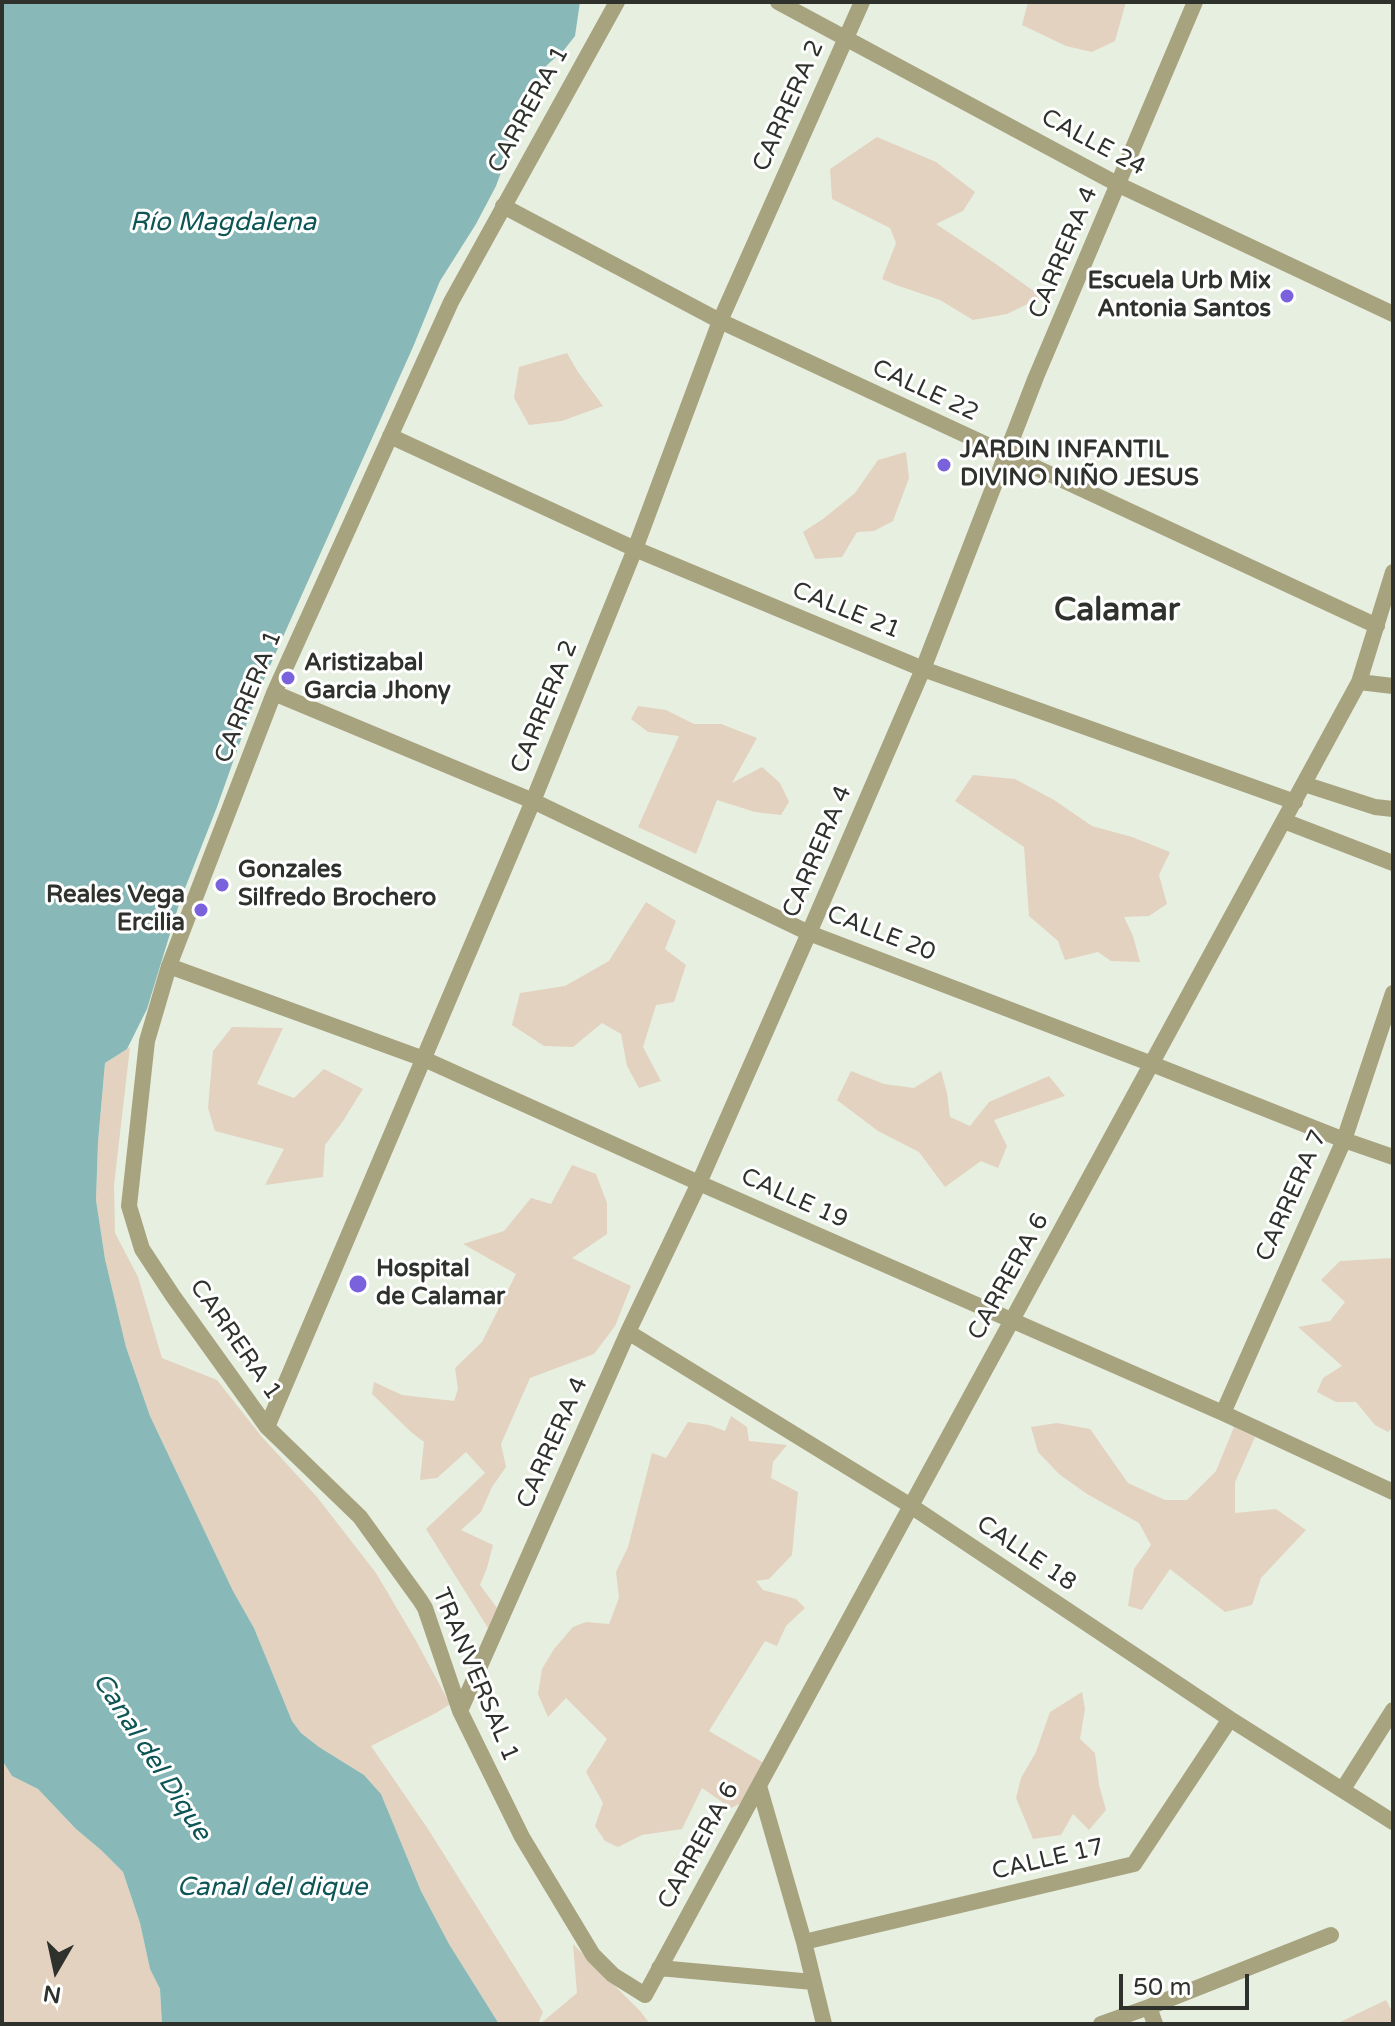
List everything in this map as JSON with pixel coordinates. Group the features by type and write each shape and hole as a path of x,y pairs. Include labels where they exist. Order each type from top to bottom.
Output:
{"street":[{"name":"CARRERA 1","path":"267,1427 142,1249 129,1206 147,1041 169,966 274,693 390,436 451,302 617,2"},
{"name":"CALLE 24","path":"778,2 1119,185 1393,314"},
{"name":"CARRERA 2","path":"267,1427 533,801 635,549 720,321 862,2"},
{"name":"CARRERA 4","path":"460,1711 628,1332 699,1183 923,669 1005,455 1195,2"},
{"name":"CALLE 22","path":"503,206 720,321 1377,626"},
{"name":"CALLE 21","path":"390,436 635,549 923,669 1295,802"},
{"name":"CARRERA 6","path":"645,1995 1359,682 1393,572"},
{"path":"1359,682 1393,686"},
{"name":"CALLE 20","path":"274,693 533,801 809,933 1393,1157"},
{"path":"1304,784 1375,807 1393,809"},
{"path":"1284,821 1393,863"},
{"name":"CALLE 19","path":"169,966 424,1059 1011,1322 1223,1413 1393,1492"},
{"name":"CARRERA 7","path":"1223,1413 1344,1140 1393,993"},
{"name":"CALLE 18","path":"628,1332 911,1506 1230,1719 1393,1822"},
{"name":"TRANVERSAL 1","path":"267,1427 360,1517 420,1600 460,1711 522,1837 593,1955 613,1975 645,1995"},
{"path":"1343,1789 1393,1710"},
{"name":"CALLE 17","path":"804,1942 1134,1864 1230,1719"},
{"path":"759,1786 824,2024"},
{"path":"1101,2024 1331,1935"},
{"path":"659,1968 813,1982"},
{"path":"1149,2007 1155,2024"}],"shaded area":[{"path":"1028,2 1126,2 1115,41 1092,52 1066,46 1022,25"},
{"path":"877,137 936,162 975,192 963,211 936,224 1042,297 1007,314 973,320 940,300 882,279 896,243 890,228 832,199 830,169"},
{"path":"567,353 603,406 562,421 529,425 514,398 519,367"},
{"path":"906,452 909,478 893,521 874,531 857,532 842,557 815,559 803,532 855,493 878,460"},
{"path":"638,706 666,710 694,724 721,724 757,738 732,783 762,767 780,783 789,802 781,815 755,812 717,800 696,854 638,827 679,736 648,732 631,719"},
{"path":"973,775 1015,779 1092,826 1170,852 1159,875 1167,904 1149,916 1124,917 1140,962 1111,961 1098,952 1065,960 1058,941 1029,916 1024,847 955,801"},
{"path":"646,902 676,921 665,949 686,965 674,1002 656,1005 643,1047 661,1081 639,1088 627,1066 621,1034 602,1023 573,1047 544,1046 512,1025 520,993 565,986 609,961"},
{"path":"232,1027 283,1028 257,1084 294,1098 324,1069 363,1089 325,1145 323,1177 265,1185 284,1149 215,1131 208,1108 213,1051"},
{"path":"130,1047 114,1185 115,1233 138,1277 162,1358 217,1380 262,1437 317,1497 376,1573 415,1639 450,1704 371,1746 428,1829 543,2012 538,2024 499,2024 449,1944 421,1891 381,1794 364,1775 319,1747 301,1733 292,1721 254,1628 233,1591 150,1416 126,1347 105,1259 96,1200 105,1063"},
{"path":"851,1071 884,1084 914,1088 941,1071 950,1117 970,1126 989,1102 1049,1076 1065,1096 994,1120 1007,1146 998,1168 981,1161 945,1187 919,1152 878,1131 837,1100"},
{"path":"572,1165 596,1174 607,1203 607,1234 572,1258 631,1286 615,1326 594,1354 530,1378 501,1444 506,1467 492,1487 481,1512 461,1530 493,1545 480,1585 497,1608 488,1628 426,1529 485,1473 466,1452 437,1478 420,1480 424,1442 372,1394 374,1382 402,1395 454,1401 458,1389 455,1368 482,1342 516,1274 463,1244 504,1231 531,1198 551,1204"},
{"path":"1393,1258 1393,1427 1388,1432 1375,1425 1356,1402 1336,1402 1317,1392 1323,1378 1342,1366 1298,1327 1330,1321 1345,1302 1321,1280 1340,1261"},
{"path":"731,1416 747,1427 749,1441 787,1445 773,1462 771,1478 798,1492 792,1555 769,1579 756,1581 763,1590 796,1599 805,1608 786,1626 777,1646 765,1641 709,1731 764,1763 746,1801 731,1808 702,1788 682,1829 642,1835 618,1847 605,1841 595,1826 603,1803 586,1772 607,1739 566,1698 548,1717 538,1694 542,1669 573,1627 586,1622 609,1624 619,1598 616,1572 628,1547 652,1453 666,1458 688,1422 725,1431"},
{"path":"1057,1423 1090,1429 1128,1483 1165,1500 1187,1500 1216,1471 1234,1427 1255,1437 1235,1482 1235,1513 1276,1509 1306,1530 1261,1578 1252,1605 1225,1612 1170,1569 1142,1610 1128,1606 1134,1569 1151,1545 1139,1523 1087,1494 1059,1474 1038,1452 1031,1427"},
{"path":"1082,1692 1085,1709 1080,1739 1095,1753 1106,1810 1089,1830 1073,1814 1061,1835 1033,1839 1016,1798 1021,1778 1036,1752 1050,1712"},
{"path":"2,1760 12,1776 38,1789 123,1872 140,1923 150,1969 160,1989 162,2024 2,2024"},
{"path":"573,1944 650,2024 540,2024 577,1993"},
{"path":"1386,2000 1393,2013 1393,2024 1336,2024"}],"water":[{"name":"Río Magdalena","path":"2,2 580,2 575,36 547,65 529,96 496,186 440,281 256,697 180,901 147,1009 127,1049 105,1063 98,1142 96,1200 105,1259 126,1347 150,1416 233,1591 254,1628 292,1721 301,1733 319,1747 364,1775 381,1794 421,1891 449,1944 499,2024 162,2024 160,1989 150,1969 140,1923 123,1872 38,1789 12,1776 2,1760"}],"place":[{"name":"Escuela Urb Mix Antonia Santos","path":"1287,296"},
{"name":"JARDIN INFANTIL DIVINO NIÑO JESUS","path":"944,465"},
{"name":"Aristizabal Garcia Jhony","path":"288,678"},
{"name":"Gonzales Silfredo Brochero","path":"222,885"},
{"name":"Reales Vega Ercilia","path":"201,910"},
{"name":"Hospital de Calamar","path":"358,1284"}],"district":[{"name":"Calamar","path":"1117,612"}],"water label":[{"name":"Canal del Dique","path":"151,1757"},
{"name":"Canal del dique","path":"272,1888"}]}
